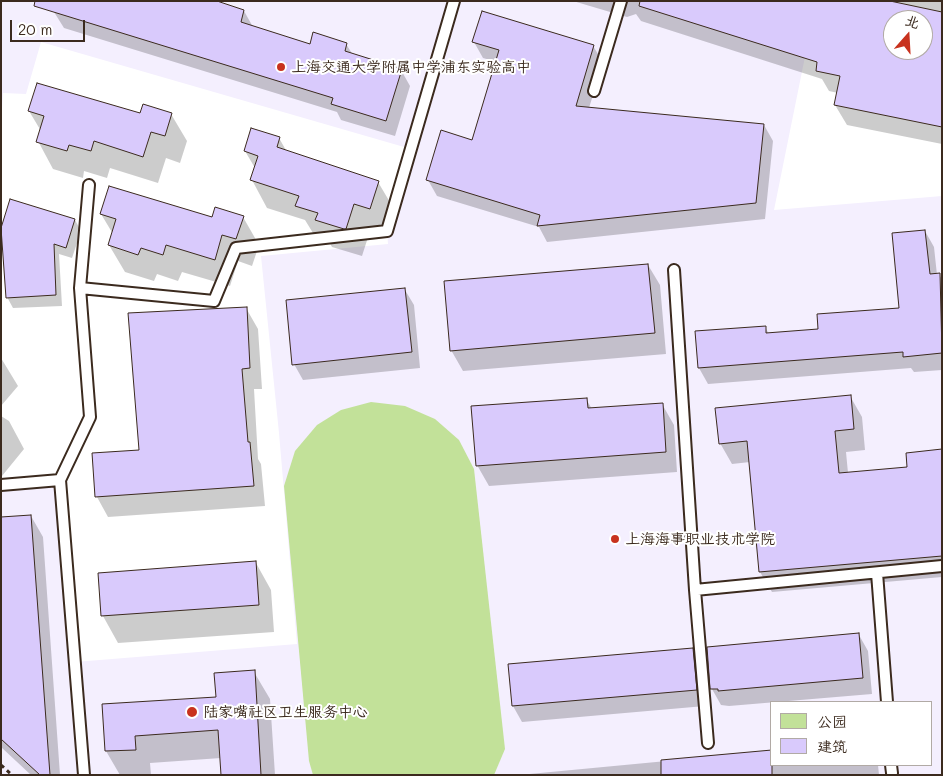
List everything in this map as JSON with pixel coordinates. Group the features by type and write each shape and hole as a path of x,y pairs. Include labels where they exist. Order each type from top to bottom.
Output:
{"lane":[{"path":"80,288 214,301 236,248 387,231 454,1"},
{"path":"594,91 621,1"},
{"path":"84,775 60,480 90,417 80,288 89,185"},
{"path":"674,270 695,590 708,743"},
{"path":"1,485 60,480"},
{"path":"695,590 942,566"},
{"path":"877,573 887,701"}],"path":[{"path":"1,765 12,775"}],"shaded area":[{"name":"上海海事职业技术学院","path":"1,1 732,1 811,27 774,210 942,196 942,775 1,775 1,485 60,480 75,662 297,644 279,433 261,256 388,244 387,231 411,149 41,42 26,94 3,93 1,124"}],"green space":[{"path":"371,402 405,406 435,419 459,440 474,469 505,749 494,775 313,775 309,761 284,486 295,451 317,425 341,410"}],"building":[{"path":"35,1 217,1 244,10 241,22 310,44 313,32 347,43 345,51 402,69 386,121 331,104 333,98 34,6"},
{"path":"640,1 890,1 933,10 883,10 883,60 933,60 933,10 942,12 942,127 834,105 840,76 816,71 817,62 639,6"},
{"path":"482,11 594,45 576,106 764,124 756,203 537,226 540,215 426,180 441,130 472,140 499,50 472,42"},
{"path":"37,83 140,113 143,104 172,113 165,136 151,132 143,157 94,141 91,151 69,145 67,151 36,142 44,116 28,111"},
{"path":"251,128 280,137 277,147 379,181 370,209 354,204 346,229 344,229 315,220 318,213 295,206 299,196 250,180 258,156 244,151"},
{"path":"109,186 212,217 215,207 244,216 236,239 222,235 215,260 166,245 163,255 141,248 138,255 108,245 116,219 100,214"},
{"path":"10,199 75,219 66,248 54,244 56,295 6,298 1,228"},
{"path":"925,230 930,274 940,273 942,353 903,357 903,352 698,368 695,331 766,326 766,333 818,329 817,314 899,308 892,233"},
{"path":"648,264 655,333 450,351 444,281"},
{"path":"405,288 412,352 292,365 286,300"},
{"path":"247,307 250,368 242,369 254,486 95,497 92,453 139,450 128,313"},
{"path":"851,395 854,429 835,431 839,473 907,467 906,453 942,449 942,556 759,572 747,441 719,444 715,408"},
{"path":"587,398 588,408 663,403 666,452 476,466 471,406"},
{"path":"31,515 50,775 40,775 1,739 1,517"},
{"path":"256,561 259,605 101,616 98,573"},
{"path":"859,633 863,678 718,691 718,689 710,689 707,647"},
{"path":"693,648 697,690 512,706 508,664"},
{"path":"255,670 261,775 221,775 218,730 135,736 136,750 105,751 102,704 216,697 214,673"},
{"path":"770,750 772,775 661,775 661,760"}],"place":[{"name":"上海交通大学附属中学浦东实验高中","path":"281,67"},
{"name":"上海海事职业技术学院","path":"615,539"},
{"name":"陆家嘴社区卫生服务中心","path":"192,712"}]}
